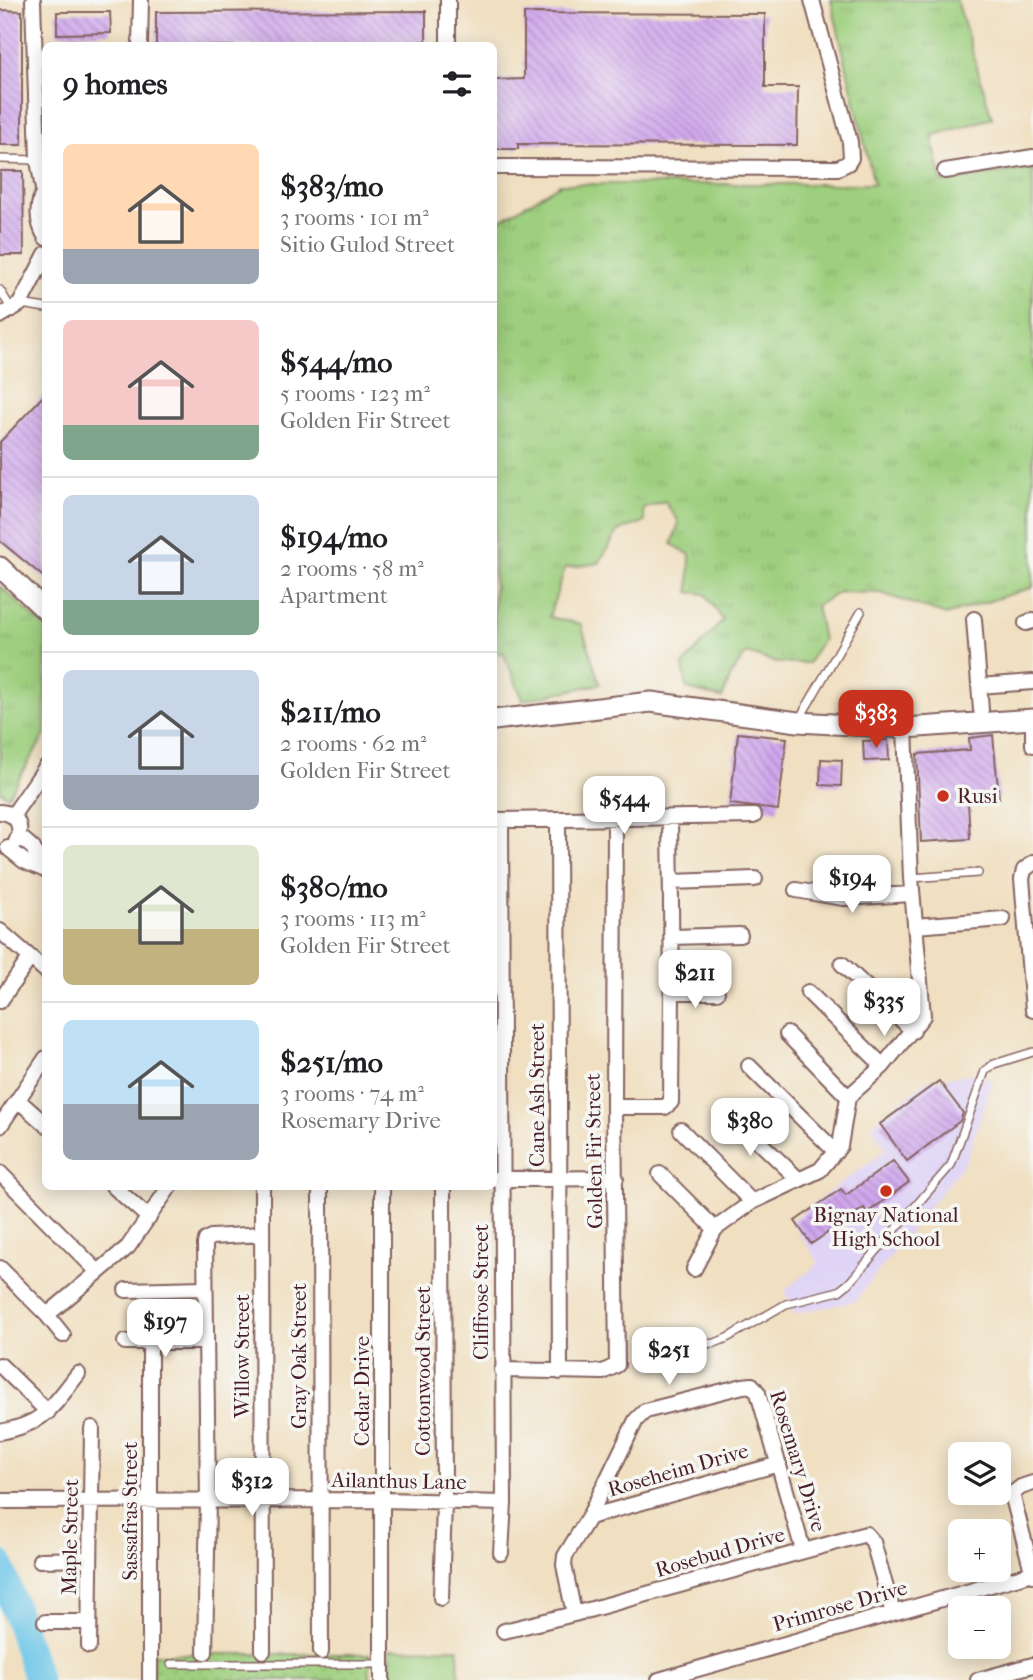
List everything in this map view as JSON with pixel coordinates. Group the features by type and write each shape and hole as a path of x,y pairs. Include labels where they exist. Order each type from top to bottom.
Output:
{"main road":[{"path":"0,567 42,607"},
{"path":"497,720 652,702 798,722 905,728 1033,719"}],"street":[{"path":"33,0 38,160 42,176"},
{"path":"141,0 141,42"},
{"path":"448,0 448,42"},
{"path":"497,167 844,166 851,158 850,142 812,0"},
{"path":"945,171 1033,157"},
{"path":"42,195 38,205 38,221 42,230"},
{"path":"11,310 42,260"},
{"path":"974,619 981,710"},
{"path":"979,686 1033,682"},
{"path":"1033,719 1033,745"},
{"path":"694,1269 715,1229 752,1202 820,1170 840,1146 848,1097 883,1066 923,1016 911,878 905,728"},
{"path":"4,849 15,844 20,827 6,813 42,771"},
{"path":"497,820 754,816"},
{"path":"614,1107 665,1107 671,1102 670,818"},
{"name":"Cane Ash Street","path":"558,819 560,1372"},
{"name":"Golden Fir Street","path":"502,1370 603,1371 617,1365 615,819"},
{"name":"Cliffrose Street","path":"497,820 498,1179 504,1503 501,1553"},
{"path":"19,836 33,848 42,867"},
{"path":"4,849 42,870"},
{"path":"1033,863 1024,870 1022,878 1033,1010"},
{"path":"671,882 755,879"},
{"path":"796,890 843,898 912,894"},
{"path":"915,926 1003,919"},
{"path":"0,931 42,968"},
{"path":"672,937 740,935"},
{"path":"0,1001 30,958"},
{"path":"842,964 913,1031"},
{"path":"672,992 717,992"},
{"path":"808,992 883,1066"},
{"path":"787,1034 848,1097"},
{"path":"0,1126 42,1064"},
{"path":"749,1066 836,1152"},
{"path":"18,1100 42,1121"},
{"path":"727,1111 798,1180"},
{"path":"681,1130 752,1202"},
{"path":"0,1173 98,1272"},
{"path":"660,1174 715,1229"},
{"path":"498,1179 616,1178"},
{"path":"118,1190 149,1218"},
{"path":"47,1315 128,1247 167,1190"},
{"name":"Willow Street","path":"262,1190 263,1651"},
{"name":"Gray Oak Street","path":"320,1190 321,1652"},
{"name":"Cedar Drive","path":"383,1190 383,1680"},
{"name":"Cottonwood Street","path":"441,1598 444,1503 443,1190"},
{"path":"205,1652 208,1501 204,1288 206,1240 211,1237 262,1234"},
{"path":"0,1268 63,1335"},
{"path":"126,1290 204,1288"},
{"path":"125,1342 206,1342"},
{"name":"Sassafras Street","path":"150,1342 150,1680"},
{"path":"2,1372 48,1412"},
{"path":"0,1432 18,1429 38,1421 78,1374"},
{"name":"Rosemary Drive","path":"574,1614 564,1565 565,1556 589,1517 636,1420 645,1411 752,1385 758,1393 803,1550"},
{"name":"Maple Street","path":"89,1646 92,1428"},
{"name":"Roseheim Drive","path":"589,1517 779,1464"},
{"path":"1033,1483 1012,1494 1033,1573"},
{"name":"Ailanthus Lane","path":"0,1501 383,1500 504,1503"},
{"name":"Rosebud Drive","path":"504,1631 866,1534 873,1542 893,1613"},
{"path":"40,1560 90,1559"},
{"name":"Primrose Drive","path":"659,1680 1033,1573"},
{"path":"45,1622 89,1622"},
{"path":"978,1680 994,1678 1033,1665"}],"lane":[{"path":"0,159 38,160"},
{"path":"0,290 11,310 42,308"},
{"path":"798,722 861,612"},
{"path":"911,878 978,873"},
{"path":"691,1345 715,1343 786,1304 845,1287 951,1165 985,1071 994,1064 1033,1052"},
{"path":"171,1664 383,1664"}],"shaded area":[{"name":"Bignay National High School","path":"975,1073 993,1081 966,1161 855,1301 793,1314 785,1290 819,1263 790,1221 886,1150 871,1125 926,1081"}],"green space":[{"path":"831,0 957,0 992,118 932,136 942,182 1033,168 1033,587 946,615 881,593 840,592 816,606 823,639 808,663 777,663 747,653 732,673 722,698 687,689 683,665 723,620 705,594 689,592 690,555 672,544 679,522 665,502 643,509 645,522 618,531 599,563 565,568 549,617 581,624 600,684 523,700 503,652 497,653 497,222 560,184 874,184"},
{"path":"0,586 42,624 42,740 8,796 0,791"},
{"path":"458,1648 459,1680 391,1680 390,1649"},
{"path":"153,1654 370,1654 370,1680 153,1680"}],"building":[{"path":"0,10 22,11 22,145 0,145"},
{"path":"426,11 426,42 156,42 156,12"},
{"path":"57,12 110,12 111,33 57,34"},
{"path":"524,13 765,14 765,87 798,87 797,145 518,144 518,149 497,149 497,80 524,79"},
{"path":"0,171 23,171 24,255 0,255"},
{"path":"42,397 42,576 0,541 0,442"},
{"path":"738,733 787,738 778,810 730,804"},
{"name":"Rusi","path":"993,735 999,799 968,802 970,839 921,842 917,754 970,750 969,738"},
{"path":"888,740 889,760 864,761 863,741"},
{"path":"821,759 842,760 841,786 820,785"},
{"path":"939,1081 963,1113 960,1121 907,1161 880,1124"},
{"path":"893,1161 909,1182 867,1213 864,1208 811,1244 795,1221 841,1189 846,1195"}],"waterway":[{"path":"0,1564 38,1680"}],"place":[{"name":"Rusi","path":"943,796"},
{"name":"Bignay National High School","path":"886,1191"}]}
